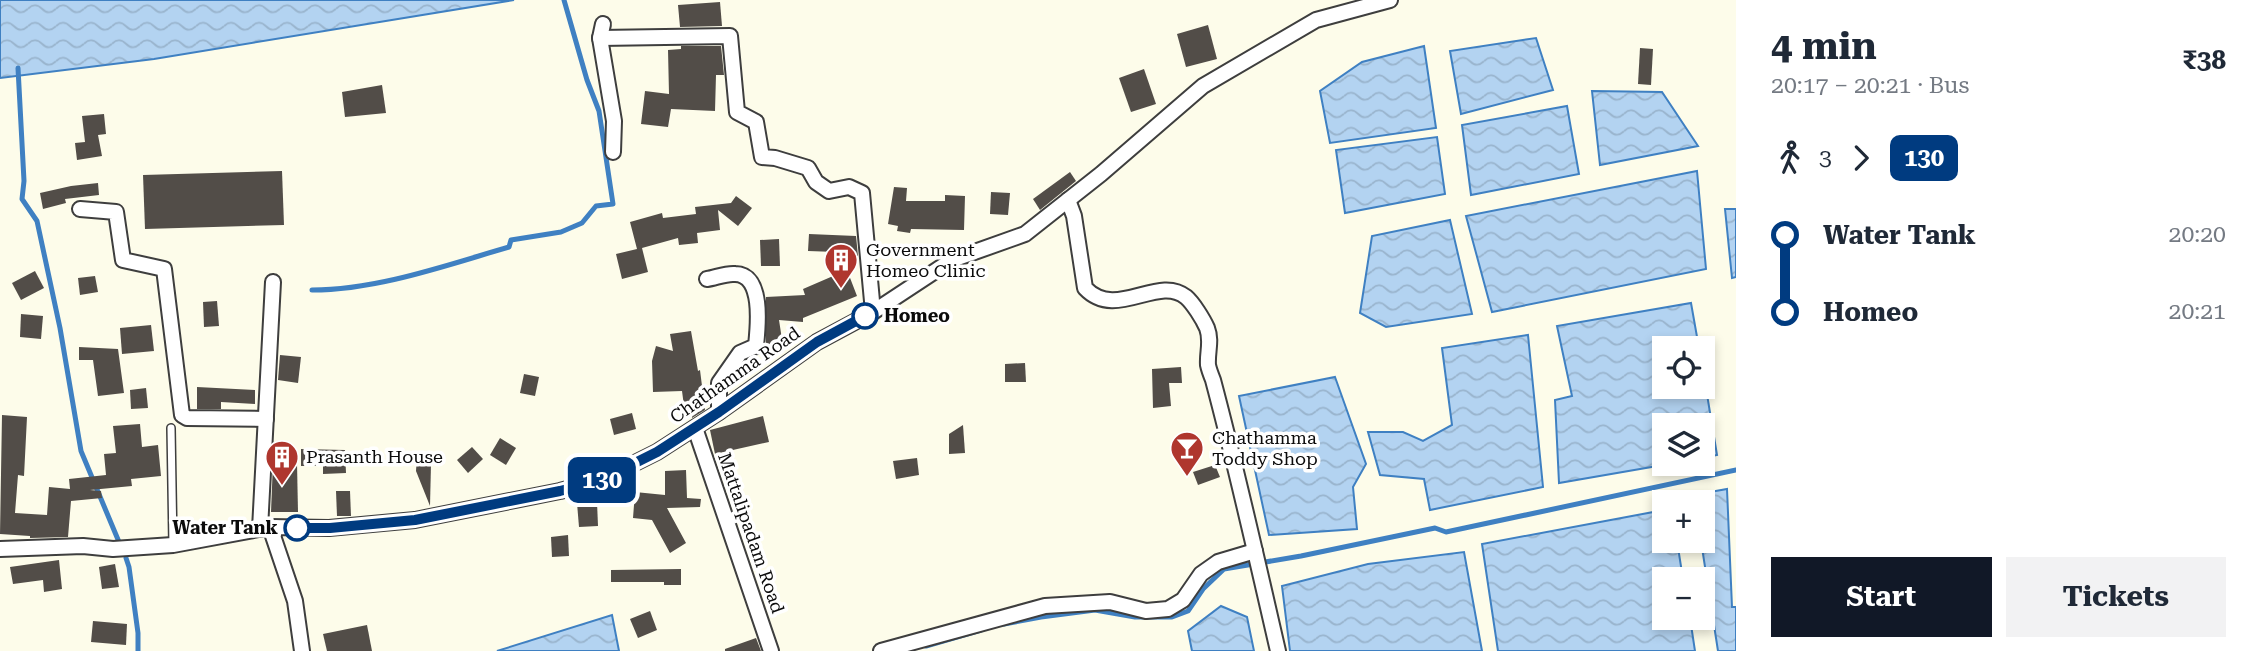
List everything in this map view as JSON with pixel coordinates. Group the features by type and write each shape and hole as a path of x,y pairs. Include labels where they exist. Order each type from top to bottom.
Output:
{"street":[{"name":"Chathamma Road","path":"0,549 83,547 113,550 173,545 265,528 330,528 415,520 560,491 601,480 657,452 719,412 817,342 873,312 952,260 1025,234 1203,86 1316,20 1390,0"},
{"path":"613,152 614,121 601,31 730,36 737,111 756,122 762,157 808,168 816,182 829,191 849,187 862,193 873,312"},
{"path":"1068,200 1074,216 1086,288 1093,296 1108,300 1130,299 1168,289 1186,297 1206,327 1211,345 1208,364 1278,651"},
{"path":"80,209 116,212 122,260 164,269 182,415 187,418 266,419"},
{"path":"707,279 736,273 747,278 754,287 758,316 755,346 740,353 719,383 719,412"},
{"path":"273,282 266,419 265,528 295,601 302,651"},
{"name":"Mattalipadam Road","path":"695,428 771,651"},
{"path":"881,651 1045,606 1110,602 1146,611 1168,609 1183,600 1201,575 1218,562 1255,552"}],"lane":[{"path":"171,428 173,545"}],"water":[{"path":"0,0 514,0 154,59 0,78"},
{"path":"1536,38 1553,90 1461,114 1450,51"},
{"path":"1424,46 1436,128 1330,143 1320,91 1362,62"},
{"path":"1592,91 1662,92 1698,146 1600,165"},
{"path":"1567,106 1579,174 1471,195 1462,125"},
{"path":"1437,137 1445,194 1345,213 1336,150"},
{"path":"1697,171 1706,269 1492,312 1466,216"},
{"path":"1725,209 1736,209 1736,277 1732,278"},
{"path":"1450,220 1472,314 1386,327 1360,313 1372,236"},
{"path":"1691,303 1697,336 1652,336 1652,399 1708,399 1710,413 1652,413 1652,467 1559,483 1555,400 1572,396 1557,326"},
{"path":"1528,335 1543,487 1430,510 1424,479 1380,475 1368,432 1403,432 1423,441 1452,425 1442,348"},
{"path":"1335,377 1366,464 1353,487 1357,529 1269,535 1239,396"},
{"path":"1727,489 1732,607 1736,607 1736,651 1718,651 1715,630 1715,567 1705,567 1703,553 1715,553 1715,491"},
{"path":"1652,512 1652,553 1679,553 1681,567 1652,567 1652,630 1692,630 1695,651 1498,651 1482,544"},
{"path":"1464,552 1482,651 1290,651 1282,586 1368,564"},
{"path":"1221,606 1247,617 1254,651 1192,651 1188,631"},
{"path":"612,615 619,651 497,651"}],"building":[{"path":"720,2 722,26 680,27 678,5"},
{"path":"1208,25 1217,59 1186,67 1177,34"},
{"path":"681,46 721,46 724,75 716,75 715,111 671,109 668,127 641,124 645,91 669,94 668,50 681,49"},
{"path":"1640,48 1653,49 1651,85 1638,84"},
{"path":"1144,69 1156,104 1131,112 1119,78"},
{"path":"382,85 386,113 345,117 342,92"},
{"path":"104,114 106,134 98,135 102,156 77,160 75,143 85,142 82,116"},
{"path":"282,171 284,225 145,229 143,175"},
{"path":"1070,172 1076,181 1040,210 1033,199"},
{"path":"98,183 99,195 65,199 66,203 43,209 40,193"},
{"path":"894,187 907,188 906,201 945,201 945,195 965,196 964,230 911,229 910,233 897,231 898,226 888,224"},
{"path":"991,192 1010,193 1008,215 990,214"},
{"path":"736,196 752,208 738,226 718,210 720,230 697,233 698,243 679,245 678,238 642,248 648,272 622,279 616,254 637,249 630,222 662,213 663,218 696,214 695,207 731,203"},
{"path":"809,234 856,236 858,256 835,258 836,252 808,251"},
{"path":"779,239 780,266 761,266 760,240"},
{"path":"847,270 857,296 803,318 803,322 779,320 783,346 766,345 766,297 805,295 803,289"},
{"path":"35,271 44,288 21,300 12,283"},
{"path":"95,276 98,292 80,295 78,278"},
{"path":"217,301 219,326 204,327 203,302"},
{"path":"21,314 43,316 41,339 20,337"},
{"path":"151,325 154,351 122,354 120,328"},
{"path":"691,331 705,410 692,418 691,405 684,406 682,391 653,392 652,361 656,346 673,351 670,334"},
{"path":"79,347 118,349 124,393 98,396 93,360 79,360"},
{"path":"280,355 301,357 298,383 278,380"},
{"path":"1025,363 1026,382 1005,382 1005,364"},
{"path":"1181,367 1182,383 1169,383 1171,406 1153,408 1152,369"},
{"path":"524,374 539,377 535,396 520,393"},
{"path":"197,387 255,390 255,404 221,402 221,409 197,409"},
{"path":"146,388 148,408 131,409 130,390"},
{"path":"632,413 636,429 614,435 610,419"},
{"path":"2,415 27,417 24,476 18,475 15,513 47,515 49,487 70,489 69,479 106,475 104,454 116,453 113,426 140,424 142,447 158,445 161,476 131,479 132,486 90,490 101,491 102,498 71,501 68,537 30,538 0,534"},
{"path":"763,416 769,442 715,454 710,430"},
{"path":"963,425 965,453 949,454 949,434"},
{"path":"500,438 516,448 506,465 490,455"},
{"path":"472,447 483,459 468,473 457,460"},
{"path":"301,449 345,450 346,473 323,474 323,466 301,466"},
{"path":"417,457 429,457 431,464 430,506 416,471"},
{"path":"917,458 919,475 896,479 893,461"},
{"name":"Prasanth House","path":"273,462 297,463 298,512 271,512"},
{"path":"1215,465 1220,477 1198,485 1193,472"},
{"path":"686,470 687,498 701,499 700,507 667,508 686,543 670,553 652,520 633,518 635,492 665,495 665,471"},
{"path":"336,491 350,491 351,516 337,516"},
{"path":"597,502 598,526 579,527 577,503"},
{"path":"568,535 569,556 552,557 551,537"},
{"path":"59,560 62,589 44,592 43,580 13,584 10,567"},
{"path":"115,564 119,587 102,589 99,567"},
{"path":"681,569 681,585 664,585 664,582 611,582 611,570"},
{"path":"650,611 657,630 638,638 630,619"},
{"path":"93,621 127,624 126,645 91,642"},
{"path":"367,625 372,651 327,651 323,634"},
{"path":"756,638 761,651 725,651 725,649"}],"waterway":[{"path":"312,290 361,286 437,269 509,247 511,240 561,232 582,223 596,206 613,204 599,111 587,80 564,0"},
{"path":"18,68 24,181 22,199 37,221 60,328 81,451 119,542"},
{"path":"1004,624 1095,610 1135,617 1172,617 1188,611 1203,589 1224,569 1435,528 1446,532 1736,470"},
{"path":"126,558 138,633 138,651"},
{"path":"926,646 981,630"}],"bus line":[{"name":"130","path":"297,528 330,528 415,520 560,491 601,480 657,452 719,412 817,342 865,316"}],"place":[{"name":"Government Homeo Clinic","path":"841,290"},
{"name":"Homeo","path":"865,316"},
{"name":"Chathamma Toddy Shop","path":"1187,478"},
{"name":"Prasanth House","path":"282,487"},
{"name":"Water Tank","path":"297,528"}]}
